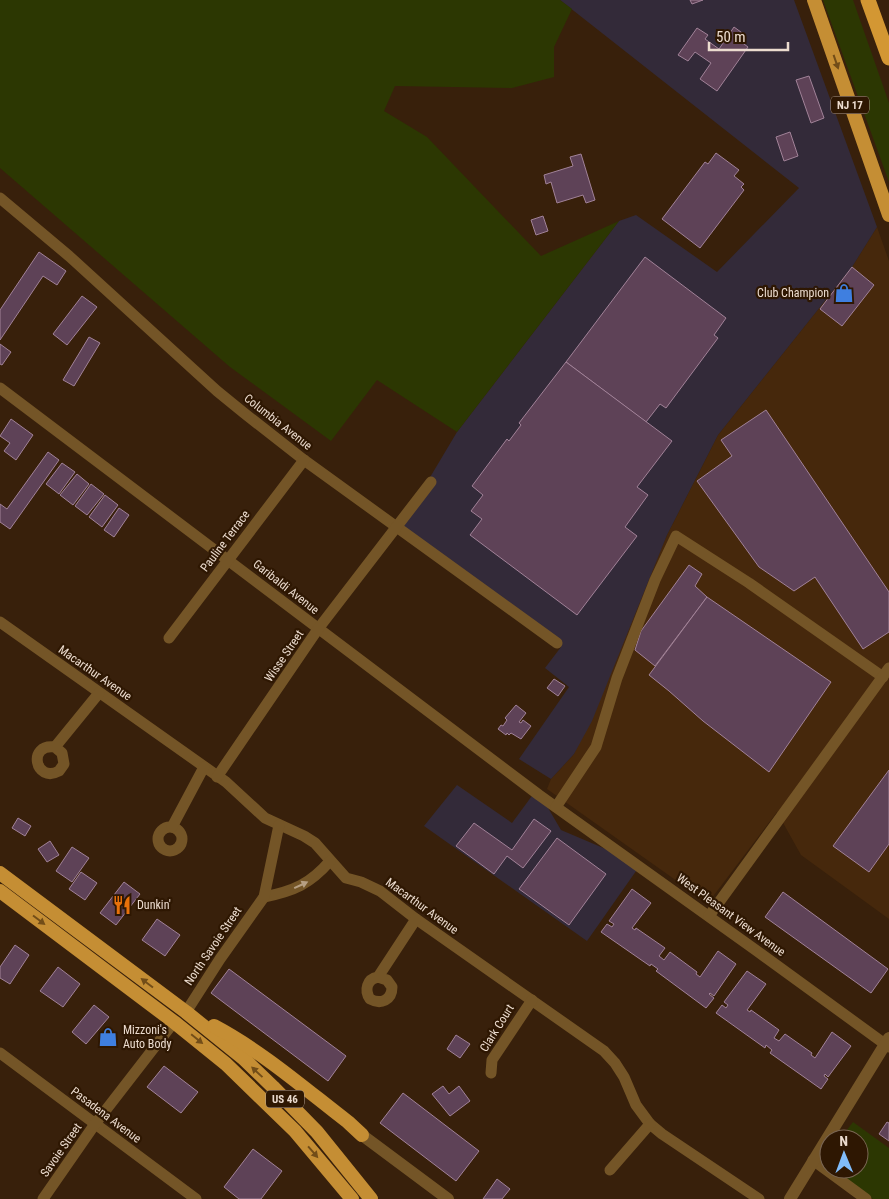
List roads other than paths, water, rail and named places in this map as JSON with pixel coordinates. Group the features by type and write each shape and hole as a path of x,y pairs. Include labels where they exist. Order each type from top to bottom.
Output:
{"highway":[{"name":"NJ 17","path":"814,0 889,215"},
{"path":"868,0 889,58"},
{"name":"US 46","path":"0,873 186,1012 242,1058 288,1102 335,1153 371,1199"},
{"name":"US 46","path":"0,891 214,1054 262,1097 295,1131 352,1199"},
{"path":"186,1012 237,1038 348,1122 362,1135"}],"street":[{"name":"Columbia Avenue","path":"0,198 99,282 217,391 304,460 557,643"},
{"name":"Garibaldi Avenue","path":"0,388 556,807"},
{"name":"Pauline Terrace","path":"169,638 304,460"},
{"name":"Wisse Street","path":"218,776 318,629 431,482"},
{"path":"556,807 596,747 617,678 655,580 676,536 886,672 709,916"},
{"name":"Macarthur Avenue","path":"0,622 218,776 265,818 310,840 346,878 361,882 380,891 416,919 604,1051 620,1070 636,1105 650,1124 759,1199"},
{"path":"55,747 99,693"},
{"path":"172,827 204,767"},
{"name":"West Pleasant View Avenue","path":"556,807 888,1043"},
{"name":"North Savoie Street","path":"186,1012 220,959 264,897 279,825"},
{"path":"264,897 287,893 311,881 330,861"},
{"path":"378,977 416,919"},
{"name":"Clark Court","path":"491,1072 492,1060 532,1000"},
{"name":"Savoie Street","path":"43,1199 95,1124 174,1022"},
{"path":"790,1199 854,1093 888,1043"},
{"name":"Pasadena Avenue","path":"0,1053 196,1199"},
{"path":"610,1170 650,1124"},
{"path":"362,1135 448,1199"},
{"path":"813,1160 866,1199"}],"place":[{"name":"Club Champion","path":"844,293"},
{"name":"Dunkin'","path":"122,905"},
{"name":"Mizzoni's Auto Body","path":"108,1037"}]}
